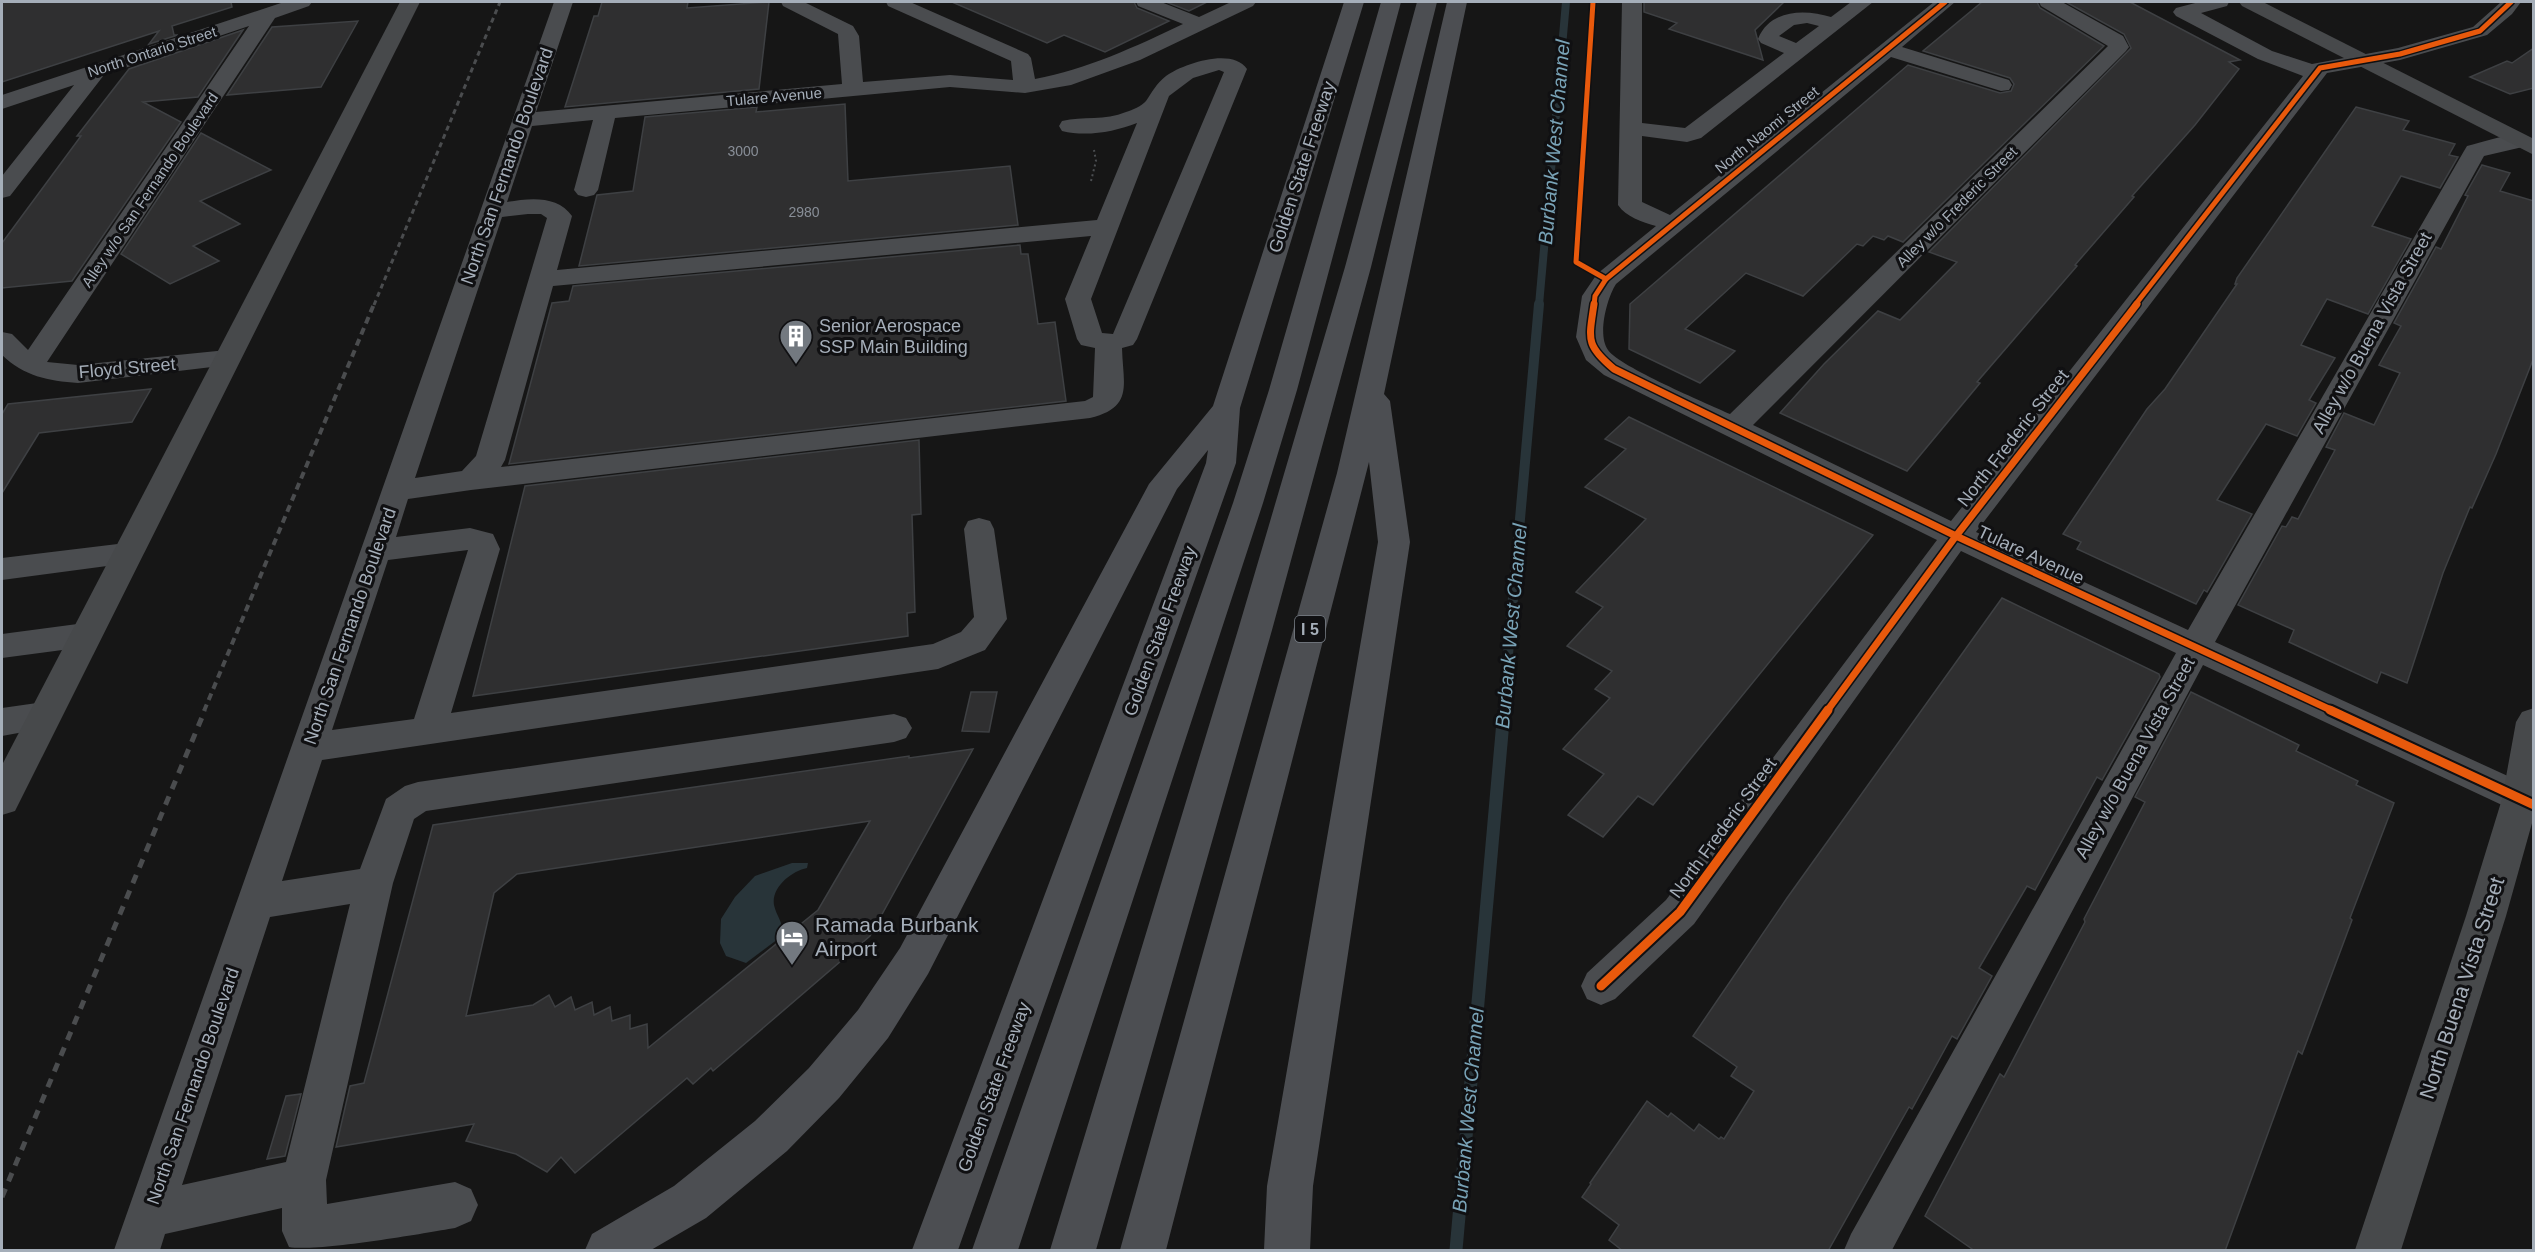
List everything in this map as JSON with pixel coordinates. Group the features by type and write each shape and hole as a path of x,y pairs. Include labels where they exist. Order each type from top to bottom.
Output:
{"highway":[{"name":"Golden State Freeway","path":"935,1251 1221,463 1226,408 1354,2"},
{"path":"995,1251 1248,503 1283,390 1391,2"},
{"path":"1073,1251 1252,642 1359,267 1427,2"},
{"name":"I 5","path":"1143,1251 1349,484 1457,2"},
{"path":"1287,1251 1290,1186 1394,542 1373,375"},
{"path":"608,1251 690,1202 771,1136 824,1083 873,1024 914,961 1164,484 1226,408"}],"main road":[{"path":"2,800 410,2"},
{"path":"2249,2 2526,144"},
{"name":"North Buena Vista Street","path":"2378,1251 2487,916 2527,802 2534,722"}],"street":[{"name":"North Ontario Street","path":"2,102 302,2"},
{"name":"North San Fernando Boulevard","path":"143,1233 563,2"},
{"path":"790,2 846,30 849,36 853,90"},
{"path":"894,2 1021,58 1025,87"},
{"path":"1145,2 1200,24"},
{"name":"Tulare Avenue","path":"523,120 950,81 1025,87 1063,80 1133,56 1246,2"},
{"path":"1632,2 1630,205 1647,215 1673,224"},
{"path":"1631,128 1687,135 1694,133 1863,2"},
{"name":"North Naomi Street","path":"1606,279 1945,2"},
{"name":"Alley w/o Frederic Street","path":"1734,428 2119,47 2116,40 2048,2"},
{"path":"2220,2 2183,12 2265,55 2316,74 2320,68 2400,54 2480,32 2511,2"},
{"name":"Alley w/o San Fernando Boulevard","path":"30,366 268,13"},
{"path":"1850,79 1821,70 1795,56 1768,39 1769,35 1788,20 1799,16 1872,26 1895,42 2001,85"},
{"path":"1220,64 1236,69 1124,339 1108,343 1090,339 1078,299 1154,107 1159,95 1169,82 1186,73 1202,66 1220,64"},
{"path":"2,191 98,69"},
{"name":"North Frederic Street","path":"1600,986 1680,912 1956,536 2316,74"},
{"path":"1127,172 1101,147 1082,138 1070,126 1102,127 1130,119 1154,107"},
{"path":"586,190 606,112"},
{"name":"Alley w/o Buena Vista Street","path":"1867,1251 2195,648 2475,151 2526,144"},
{"path":"6,150 35,149"},
{"path":"471,480 490,460 560,216 556,211 547,207 492,211"},
{"path":"542,279 1106,227"},
{"name":"Tulare Avenue","path":"1606,279 1595,296 1589,338 1596,354 1614,369 1956,536 2527,802"},
{"name":"Floyd Street","path":"2,340 19,359 30,366 43,370 78,374 227,358"},
{"path":"396,491 471,480 1090,409 1106,402 1108,343"},
{"path":"2,377 30,366"},
{"path":"309,748 938,656 973,641 991,619 979,530"},
{"path":"376,550 470,539 482,542 484,549 428,730"},
{"path":"2,569 126,554"},
{"path":"2,646 86,635"},
{"path":"2,722 44,717"},
{"path":"455,1205 305,1231 304,1180 374,883 399,810 418,797 894,728"},
{"path":"255,903 374,883"},
{"path":"143,1233 304,1180"}],"path":[{"path":"1081,230 1096,160 1101,147"}],"shaded area":[{"path":"792,863 808,863 807,868 789,876 776,892 774,905 781,923 782,936 746,963 726,956 720,943 721,919 735,897 755,876"}],"building":[{"path":"2,2 231,2 232,7 172,26 174,35 178,35 149,44 159,31 2,82"},
{"path":"602,2 688,2 687,8 769,2 759,89 565,107 594,16 598,16"},
{"path":"952,2 1134,2 1137,8 1169,21 1105,52 1064,35 1047,43"},
{"path":"1166,2 1207,2 1189,11"},
{"path":"1644,2 1784,2 1755,30 1763,60 1669,29 1677,23 1644,12"},
{"path":"1982,2 2037,2 2040,8 2104,46 1903,242 1888,236 1884,240 1873,236 1863,246 1857,244 1803,296 1746,273 1685,329 1735,351 1700,383 1629,349 1630,304 1908,65 2000,93 2011,91 2014,84 2010,78 1923,51"},
{"path":"2066,2 2130,2 2240,60 2229,62 2239,69 2195,125 2075,265 2077,266 1977,382 1980,383 1907,471 1780,413 1824,364 1878,311 1900,320 1957,262 1929,252 2131,48 2124,34"},
{"path":"358,21 321,87 227,95 272,27"},
{"path":"243,30 198,97 143,102 181,122 72,281 2,288 2,243 81,136 77,136 129,69"},
{"path":"2534,48 2534,88 2510,94 2470,77 2507,61 2512,63"},
{"path":"845,104 848,181 1010,166 1018,225 579,266 597,195 633,191 645,117 757,107 756,112"},
{"path":"2356,107 2409,121 2403,130 2455,144 2449,155 2458,157 2440,188 2401,176 2372,226 2411,239 2368,314 2327,299 2301,345 2335,358 2309,400 2316,403 2297,436 2266,424 2217,500 2252,514 2207,592 2204,590 2196,604 2077,549 2081,542 2063,534 2147,409 2165,389 2237,284 2235,284 2237,278"},
{"path":"201,133 271,170 200,201 240,224 193,246 219,261 170,284 121,254"},
{"path":"2482,165 2510,173 2500,191 2534,201 2534,357 2496,454 2472,508 2470,507 2443,573 2407,683 2381,672 2377,683 2289,642 2294,630 2238,605 2282,526 2286,527 2292,517 2298,519 2335,450 2326,447 2344,413 2374,425 2400,373 2379,365 2401,326 2394,323 2436,247 2441,249 2468,196 2465,195"},
{"name":"Senior Aerospace SSP Main Building","path":"1020,245 1021,254 1028,254 1038,324 1055,322 1066,401 509,464 552,303 569,301 573,286"},
{"path":"151,389 132,422 39,433 2,493 2,414 8,404"},
{"path":"1629,417 1873,535 1653,805 1638,796 1603,837 1568,815 1604,774 1563,749 1610,698 1595,689 1612,671 1567,646 1603,607 1576,592 1646,519 1585,487 1626,449 1605,439"},
{"path":"919,440 921,514 912,515 915,612 907,613 908,636 473,696 525,486"},
{"path":"2002,598 2159,674 2160,677 2102,780 2097,777 2035,890 2027,886 1979,968 1992,976 1957,1039 1952,1036 1912,1109 1909,1107 1828,1251 1623,1251 1609,1240 1619,1225 1582,1197 1590,1183 1647,1101 1668,1117 1671,1113 1694,1131 1699,1124 1719,1139 1721,1137 1724,1139 1754,1091 1731,1076 1737,1067 1693,1036 1787,898"},
{"path":"971,692 997,692 989,732 962,731"},
{"path":"2191,692 2299,745 2296,751 2358,781 2356,785 2394,803 2302,1054 2298,1051 2225,1251 1975,1251 1925,1216 2000,1074 2004,1077 2085,922 2084,919 2145,802 2135,797"},
{"name":"Ramada Burbank Airport","path":"973,749 870,936 713,1071 711,1068 693,1084 687,1078 575,1173 561,1157 547,1172 516,1154 466,1141 474,1124 336,1147 350,1086 364,1083 433,825 909,756 909,758","holes":["870,821 818,910 648,1048 647,1024 630,1029 630,1015 612,1021 610,1007 594,1015 592,1002 575,1010 571,997 555,1007 549,995 533,1005 466,1016 494,893 517,874"]},
{"path":"301,1094 285,1156 267,1159 286,1096"}],"waterway":[{"name":"Burbank West Channel","path":"1539,305 1566,2"},
{"name":"Burbank West Channel","path":"1503,711 1539,304"},
{"name":"Burbank West Channel","path":"1456,1250 1504,710"}],"railway":[{"path":"374,305 500,2"},
{"path":"204,711 374,304"},
{"path":"2,1197 205,710"}],"cycle path":[{"path":"1593,2 1576,262 1606,279"},
{"path":"1945,2 1606,279 1595,296 1589,337 1596,354 1614,369 1956,536 2534,805"},
{"path":"1601,986 1680,912 1956,536 2320,68 2400,54 2480,31 2511,2"}],"place":[{"name":"Senior Aerospace SSP Main Building","path":"796,365"},
{"name":"Ramada Burbank Airport","path":"792,966"}]}
